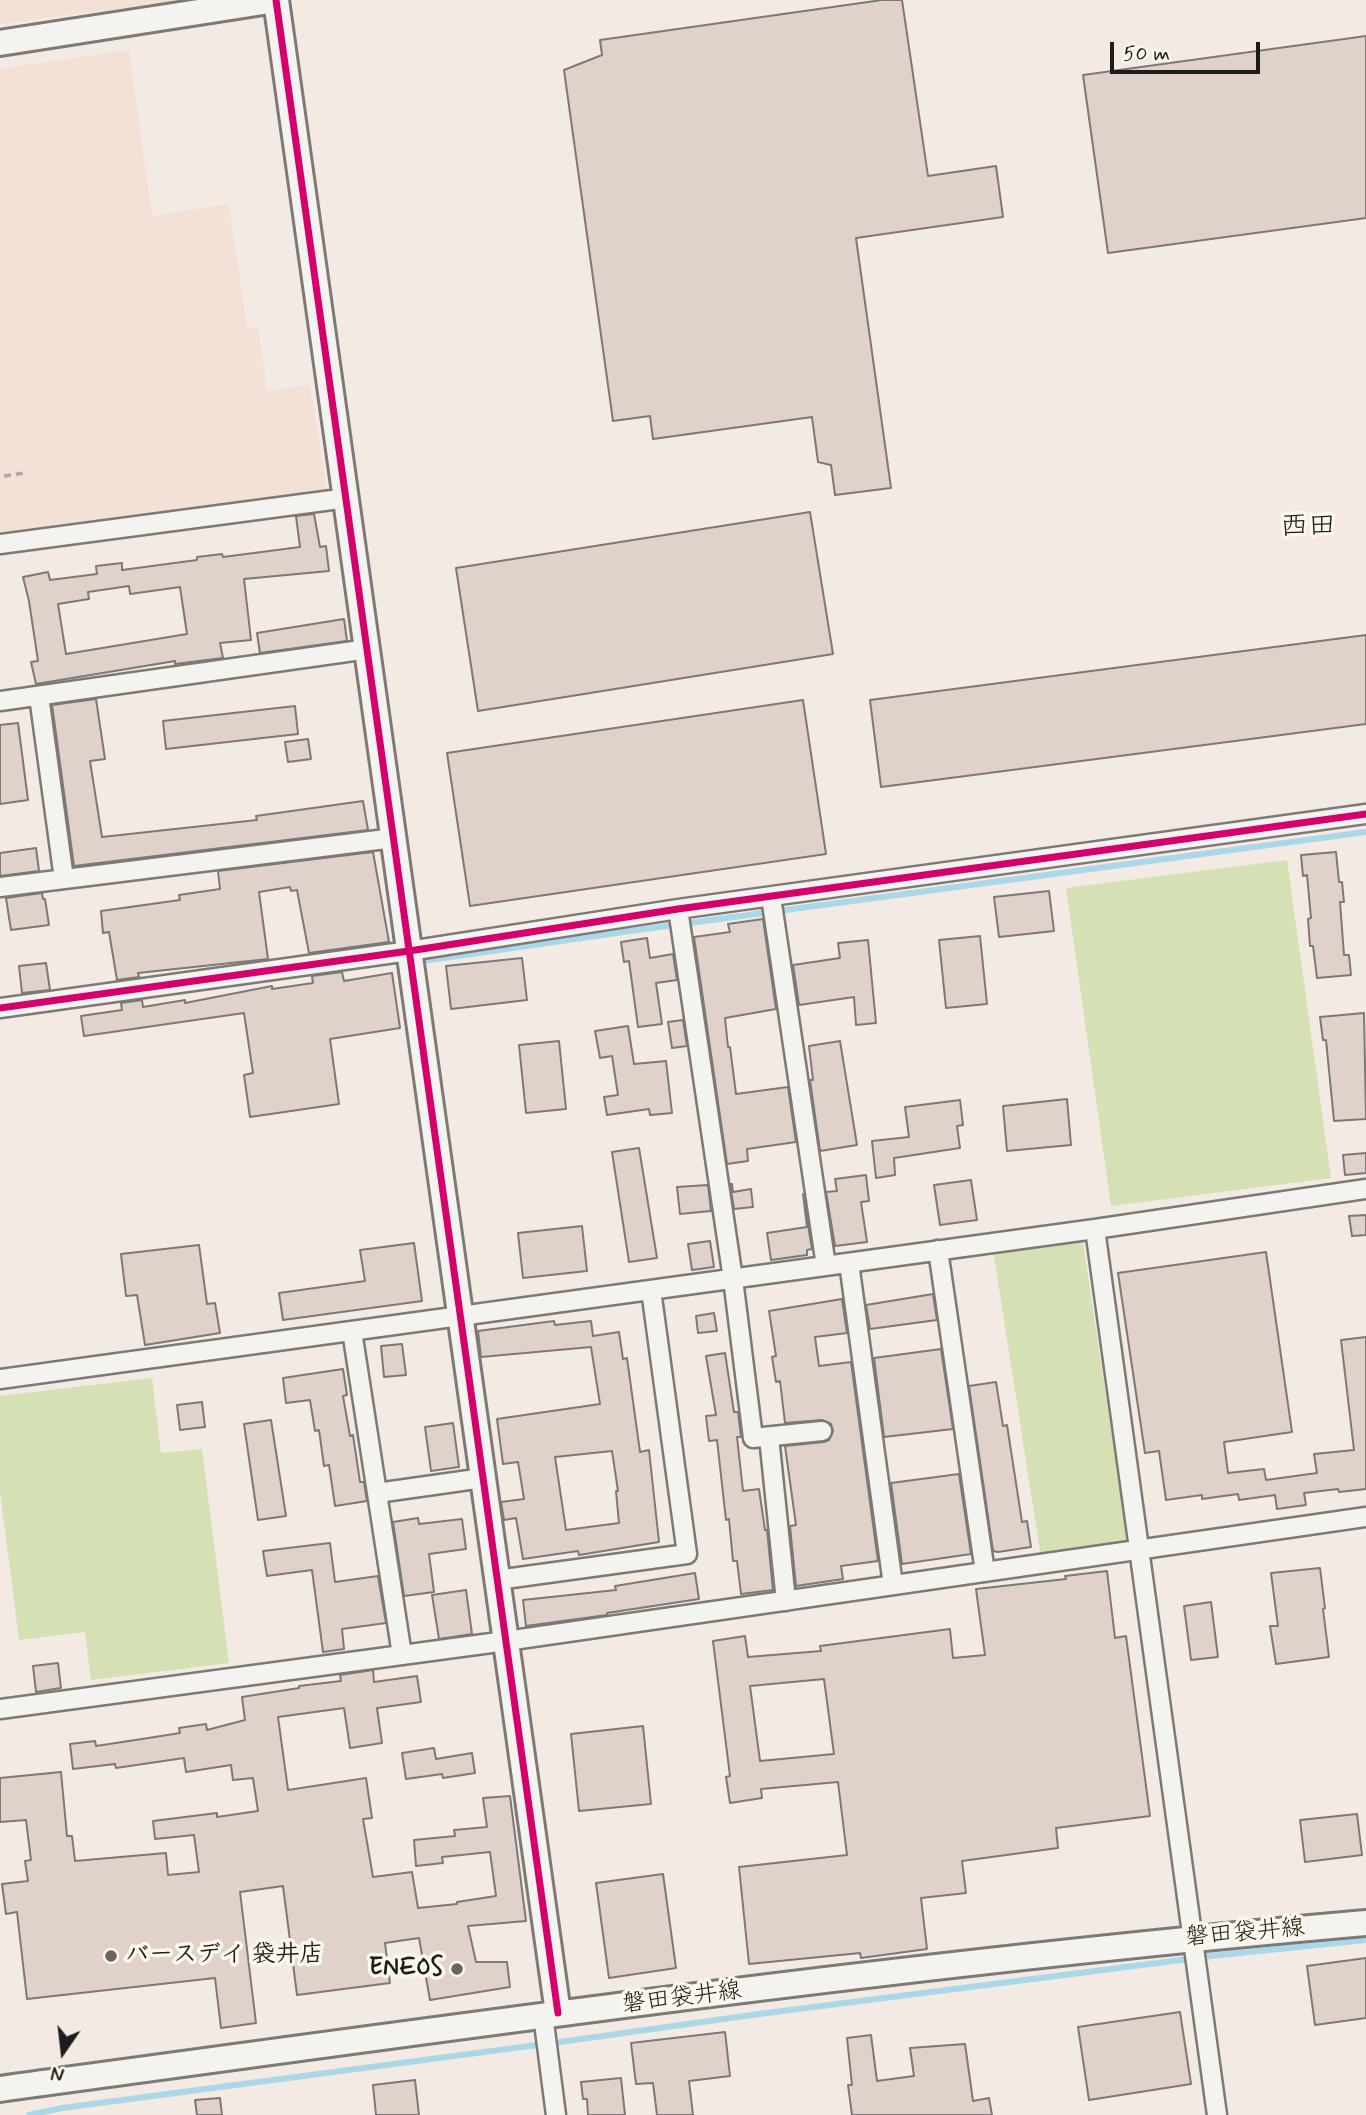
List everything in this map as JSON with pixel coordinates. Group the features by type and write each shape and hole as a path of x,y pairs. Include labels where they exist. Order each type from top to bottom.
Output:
{"street":[{"path":"0,43 276,0 506,1642 550,2014 556,2115"},
{"path":"0,544 346,498"},
{"path":"0,701 368,649"},
{"path":"38,696 65,879"},
{"path":"0,1008 772,901 1366,814"},
{"path":"0,887 394,838"},
{"path":"772,901 827,1266"},
{"path":"678,912 733,1279 752,1438 822,1432"},
{"path":"0,1379 1095,1229 1366,1189"},
{"path":"1095,1229 1217,2115"},
{"path":"938,1250 985,1572"},
{"path":"849,1263 893,1586"},
{"path":"497,1580 687,1553 651,1290"},
{"path":"352,1331 402,1656"},
{"path":"769,1437 786,1601"},
{"path":"377,1493 483,1478"},
{"path":"0,1709 506,1642 1366,1517"},
{"name":"磐田袋井線","path":"0,2089 550,2014 1191,1938 1366,1923"}],"path":[{"path":"4,476 23,473"}],"shaded area":[{"path":"0,0 182,0 0,24"},
{"path":"129,50 152,216 229,204 247,328 258,327 267,391 310,385 327,491 0,537 0,69"}],"green space":[{"path":"1287,860 1331,1178 1111,1206 1066,888"},
{"path":"1083,1242 1129,1551 1042,1564 992,1243"},
{"path":"152,1378 161,1453 202,1449 229,1663 91,1680 85,1632 19,1640 0,1491 0,1396"}],"building":[{"path":"882,0 902,0 928,176 996,166 1003,217 856,238 891,488 835,495 831,465 818,462 812,417 653,439 650,416 613,421 564,70 602,55 600,40"},
{"path":"1366,36 1366,218 1108,253 1083,75"},
{"path":"810,512 833,654 478,711 456,568"},
{"path":"314,514 320,547 326,546 329,571 244,579 251,640 220,643 223,658 175,664 175,661 36,684 31,662 38,661 23,577 48,572 50,580 97,574 96,566 122,563 122,570 197,560 197,557 222,554 223,557 300,547 296,516","holes":["129,586 130,594 180,587 187,634 66,654 58,604 89,599 88,592"]},
{"path":"344,619 347,641 260,653 257,633"},
{"path":"1366,635 1366,724 881,787 870,700"},
{"path":"96,699 105,759 90,761 102,837 257,820 256,816 363,801 368,830 74,866 52,705"},
{"path":"803,700 826,854 470,906 447,753"},
{"path":"295,706 298,734 166,749 163,721"},
{"path":"18,723 28,800 0,804 0,725"},
{"path":"308,739 311,759 288,762 285,742"},
{"path":"36,848 39,871 0,876 0,853"},
{"path":"373,852 389,942 309,953 297,890 291,891 290,887 259,892 268,959 138,973 139,977 117,980 109,932 103,933 101,911 180,900 179,895 220,889 218,871"},
{"path":"1336,852 1344,902 1340,902 1344,955 1349,955 1351,975 1317,978 1313,946 1310,946 1308,919 1311,918 1307,875 1303,876 1301,855"},
{"path":"1049,891 1054,931 999,937 994,897"},
{"path":"42,893 49,925 11,930 6,898"},
{"path":"763,919 776,1009 725,1018 728,1047 736,1094 788,1087 796,1142 747,1149 748,1161 727,1164 694,937 730,932 728,924"},
{"path":"980,936 987,1004 946,1008 939,940"},
{"path":"647,938 650,958 673,954 677,980 656,983 662,1024 638,1027 629,961 624,962 621,942"},
{"path":"868,940 876,1023 856,1025 854,997 799,1005 793,965 840,958 838,943"},
{"path":"522,958 527,1000 451,1009 446,966"},
{"path":"46,963 50,990 22,993 19,966"},
{"path":"342,972 344,981 392,973 400,1028 330,1039 339,1104 250,1117 244,1075 253,1073 244,1013 84,1036 81,1016 122,1010 121,1003 142,1000 143,1007 185,1000 185,1003 272,986 272,989 313,983 312,976"},
{"path":"1364,1013 1366,1119 1334,1121 1326,1040 1323,1040 1320,1017"},
{"path":"683,1020 687,1046 672,1048 668,1022"},
{"path":"628,1026 634,1064 666,1061 672,1113 650,1115 649,1109 607,1115 604,1097 618,1095 612,1056 600,1058 595,1031"},
{"path":"559,1041 566,1109 526,1113 519,1045"},
{"path":"840,1041 857,1145 820,1151 810,1080 813,1080 809,1046"},
{"path":"1067,1099 1071,1145 1007,1151 1003,1106"},
{"path":"960,1100 963,1125 957,1126 960,1148 894,1158 895,1175 876,1178 872,1141 909,1137 905,1107"},
{"path":"639,1148 657,1258 629,1262 612,1152"},
{"path":"1366,1153 1366,1173 1345,1175 1343,1155"},
{"path":"866,1175 869,1201 861,1202 867,1242 835,1246 826,1192 837,1191 835,1179"},
{"path":"971,1180 977,1220 940,1225 934,1185"},
{"path":"730,1184 733,1192 751,1189 753,1207 734,1209"},
{"path":"708,1185 711,1211 680,1214 677,1187"},
{"path":"803,1194 812,1249 807,1250 807,1255 771,1260 767,1233 807,1227"},
{"path":"1366,1215 1366,1235 1352,1236 1349,1216"},
{"path":"582,1226 587,1271 523,1278 518,1233"},
{"path":"710,1241 714,1267 692,1270 688,1244"},
{"path":"414,1243 422,1301 283,1320 279,1293 365,1281 360,1250"},
{"path":"199,1245 207,1304 215,1303 220,1333 145,1345 137,1295 126,1296 121,1254"},
{"path":"1266,1252 1292,1432 1224,1442 1228,1473 1264,1469 1266,1480 1317,1473 1314,1454 1354,1450 1341,1340 1366,1337 1366,1489 1304,1493 1306,1505 1277,1509 1275,1495 1239,1500 1238,1494 1202,1499 1202,1495 1166,1500 1159,1451 1145,1453 1118,1273"},
{"path":"933,1294 937,1320 870,1329 866,1305"},
{"path":"842,1299 847,1333 815,1337 819,1366 851,1362 878,1561 841,1566 843,1579 796,1586 790,1526 796,1525 785,1446 824,1442 829,1440 833,1431 831,1424 822,1420 785,1423 780,1381 776,1382 772,1357 776,1356 769,1311"},
{"path":"714,1313 717,1331 698,1333 696,1316"},
{"path":"554,1321 555,1325 591,1321 593,1336 619,1332 623,1359 627,1358 640,1452 649,1450 659,1542 579,1555 578,1551 523,1559 516,1518 504,1520 501,1502 524,1499 518,1462 503,1464 497,1419 600,1404 591,1347 481,1357 478,1331","holes":["612,1451 618,1491 619,1523 566,1530 555,1457"]},
{"path":"402,1344 406,1375 384,1377 381,1346"},
{"path":"941,1349 953,1429 884,1437 874,1358"},
{"path":"725,1353 734,1412 738,1412 741,1437 737,1437 743,1491 759,1489 767,1530 773,1590 741,1594 737,1561 733,1561 717,1440 709,1441 706,1416 716,1415 706,1356"},
{"path":"343,1369 347,1395 343,1396 350,1436 353,1435 360,1482 364,1482 367,1501 335,1506 329,1465 324,1466 319,1430 315,1431 310,1400 286,1403 283,1378"},
{"path":"996,1382 1003,1426 1007,1425 1022,1522 1027,1521 1031,1547 998,1552 993,1551 969,1386"},
{"path":"202,1402 205,1427 180,1430 177,1405"},
{"path":"271,1420 286,1516 258,1520 244,1424"},
{"path":"453,1423 459,1467 431,1471 425,1427"},
{"path":"959,1474 971,1554 902,1564 891,1483"},
{"path":"418,1518 419,1524 462,1519 466,1549 429,1554 434,1592 404,1596 393,1522"},
{"path":"330,1543 335,1582 378,1576 386,1623 342,1629 344,1649 323,1652 312,1570 267,1576 263,1551"},
{"path":"1320,1568 1329,1657 1276,1664 1270,1626 1278,1626 1271,1573"},
{"path":"1107,1571 1115,1638 1126,1636 1150,1816 1056,1828 1058,1848 962,1861 966,1893 921,1898 927,1949 861,1958 860,1953 749,1964 739,1867 847,1855 838,1782 761,1789 762,1798 730,1803 726,1777 730,1776 713,1641 745,1636 748,1657 821,1651 820,1646 950,1629 953,1658 985,1655 976,1589 1066,1579 1065,1576","holes":["824,1679 834,1754 760,1761 750,1686"]},
{"path":"695,1573 699,1599 526,1626 523,1600 616,1590 615,1586"},
{"path":"466,1590 472,1634 439,1639 432,1595"},
{"path":"1211,1602 1218,1657 1191,1660 1184,1606"},
{"path":"58,1663 61,1688 36,1692 33,1666"},
{"path":"373,1670 374,1682 417,1676 421,1702 377,1708 382,1743 350,1748 344,1708 278,1717 288,1790 366,1778 372,1818 363,1819 373,1877 412,1872 418,1908 496,1896 490,1852 442,1857 443,1863 416,1866 414,1840 455,1836 454,1830 487,1827 483,1798 510,1796 526,1921 468,1926 476,1962 507,1962 510,1987 430,2000 419,1938 385,1943 390,1983 297,1995 283,1886 240,1892 256,2023 221,2028 215,1978 27,1999 17,1912 6,1914 2,1884 28,1881 25,1861 31,1860 26,1820 0,1822 0,1778 61,1772 67,1836 72,1836 75,1861 166,1853 168,1875 199,1872 194,1835 155,1839 153,1821 258,1811 253,1778 233,1780 231,1765 186,1772 184,1758 116,1768 115,1764 73,1769 70,1744 95,1741 96,1746 180,1733 179,1728 206,1724 207,1730 245,1720 242,1697 341,1681 340,1675"},
{"path":"643,1726 651,1804 579,1811 571,1734"},
{"path":"434,1748 436,1759 472,1753 475,1773 443,1778 442,1774 406,1779 402,1753"},
{"path":"1357,1814 1362,1855 1305,1862 1300,1820"},
{"path":"663,1874 676,1968 609,1978 596,1883"},
{"path":"1366,1958 1366,2018 1315,2025 1307,1966"},
{"path":"1180,2012 1191,2084 1089,2100 1078,2027"},
{"path":"725,2032 730,2076 689,2081 693,2115 657,2115 653,2083 636,2084 631,2043"},
{"path":"871,2035 877,2081 914,2076 910,2048 965,2044 973,2101 989,2098 992,2115 852,2115 847,2038"},
{"path":"621,2078 625,2115 588,2115 587,2099 583,2099 581,2082"},
{"path":"415,2080 419,2115 376,2115 373,2085"},
{"path":"220,2098 222,2115 197,2115 195,2100"}],"waterway":[{"path":"416,962 1366,832"},
{"path":"1201,1957 1366,1940"},
{"path":"553,2043 1189,1959"},
{"path":"29,2115 62,2108 537,2045"}],"cycle path":[{"path":"276,0 558,2013"},
{"path":"0,1008 409,951 678,909 1366,814"}],"place":[{"name":"バースデイ 袋井店","path":"111,1956"},
{"name":"ENEOS","path":"457,1969"}],"district":[{"name":"西田","path":"1308,528"}]}
